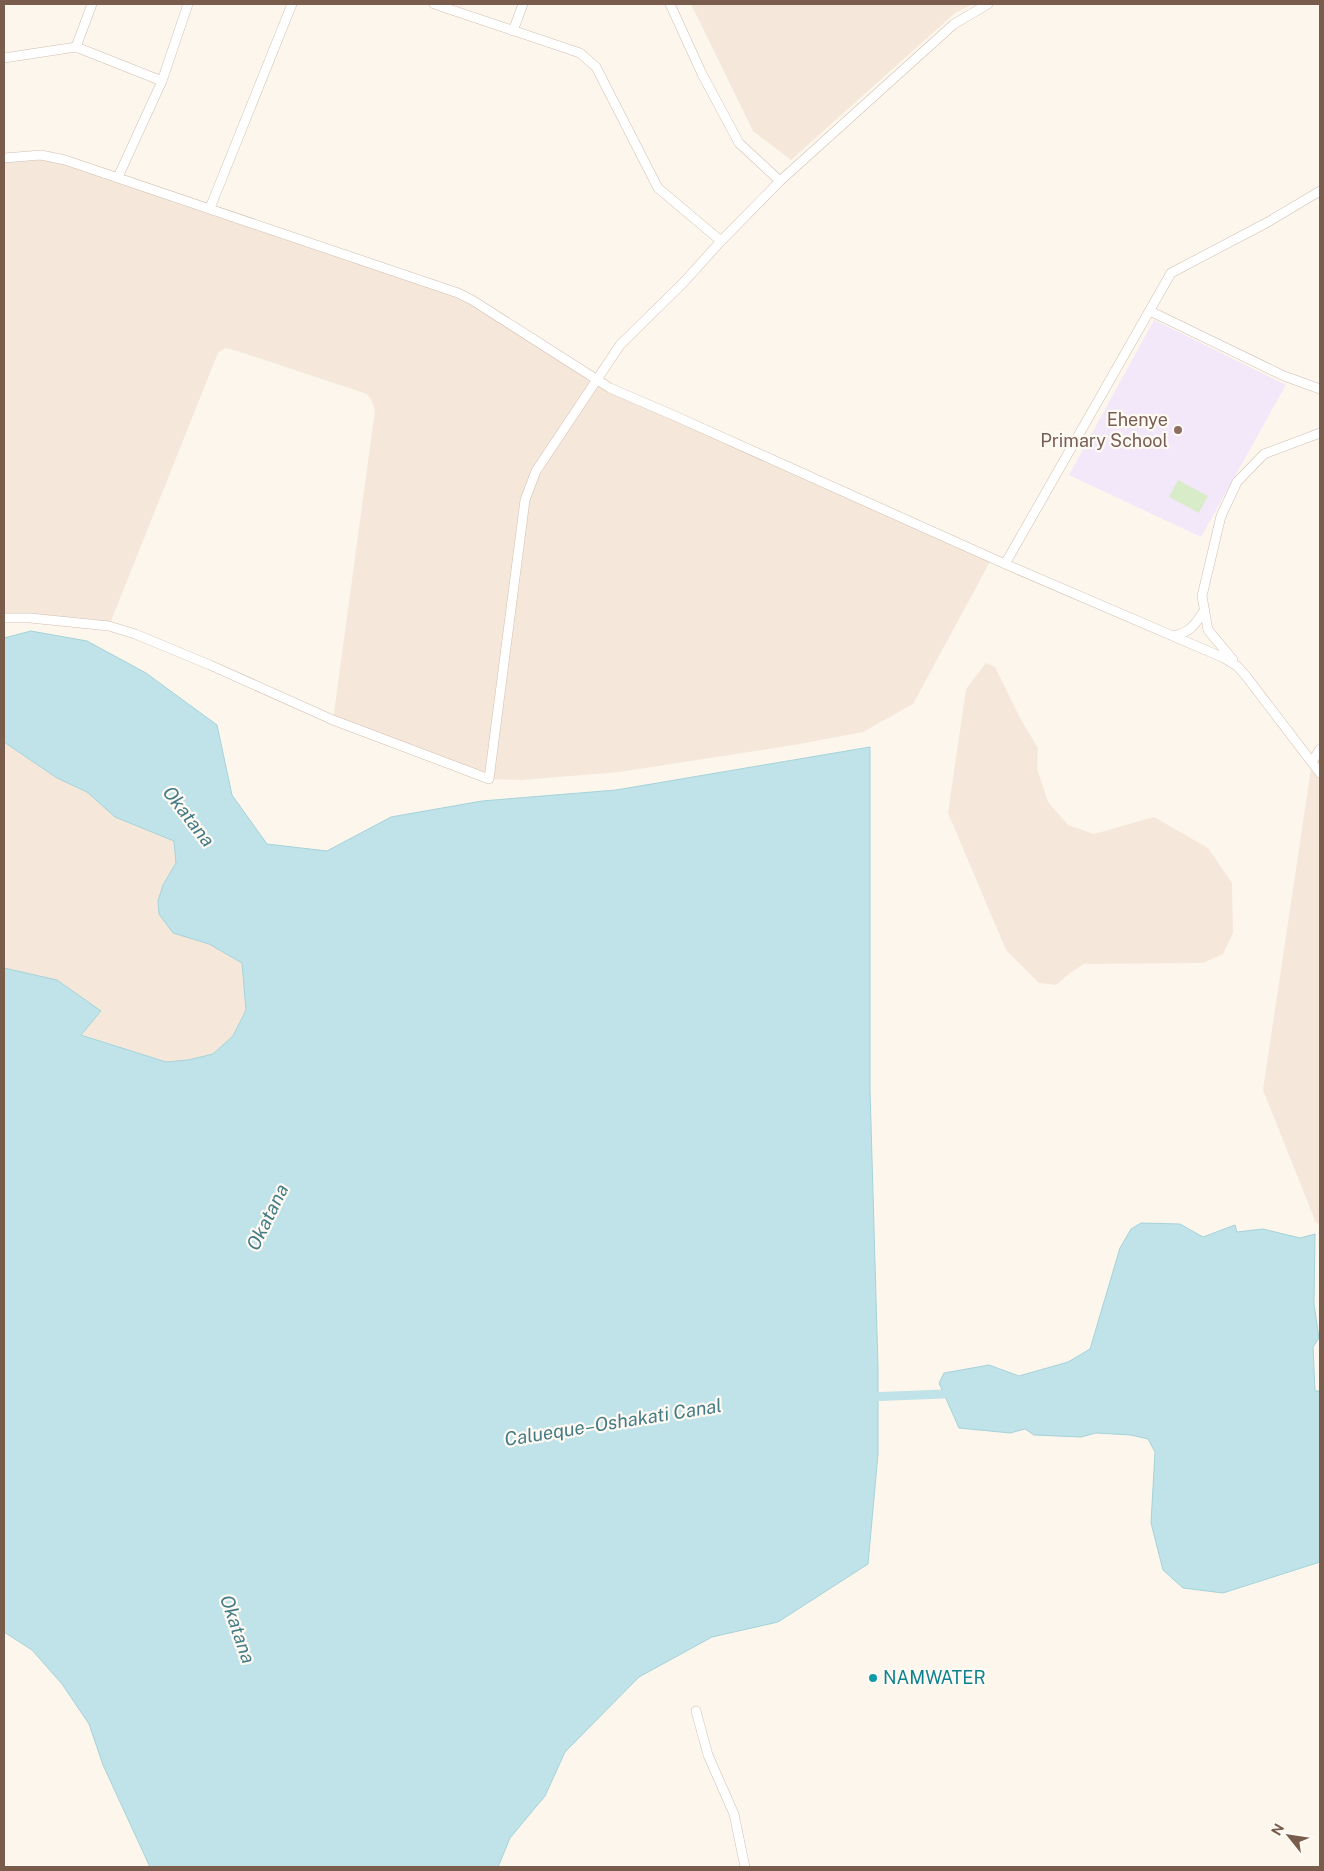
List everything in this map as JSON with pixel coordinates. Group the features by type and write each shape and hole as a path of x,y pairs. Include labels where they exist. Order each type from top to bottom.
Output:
{"street":[{"path":"76,47 92,4"},
{"path":"118,177 162,81 188,4"},
{"path":"210,208 292,4"},
{"path":"434,4 580,53 596,67 658,188 721,241"},
{"path":"513,30 523,4"},
{"path":"670,4 702,74 739,143 780,180"},
{"path":"4,618 30,618 109,626 135,634 210,664 333,720 489,779 525,500 536,471 598,382 620,345 684,282 780,180 954,24 988,4"},
{"path":"4,58 76,47 162,81"},
{"path":"4,158 40,155 52,157 118,177 458,293 479,304 598,382 1237,666"},
{"path":"1005,564 1171,273 1268,222 1320,191"},
{"path":"1150,311 1284,376 1320,389"},
{"path":"1320,433 1264,454 1237,482 1221,516 1202,596 1208,630 1320,773"},
{"path":"1173,636 1185,633 1195,624 1204,611"},
{"path":"1312,762 1320,749"},
{"path":"696,1711 708,1755 734,1814 745,1867"}],"shaded area":[{"path":"691,4 973,4 955,13 791,160 753,131"},
{"path":"41,155 458,293 583,373 992,558 913,704 863,732 794,745 619,772 522,780 489,779 333,720 375,410 367,394 225,348 218,353 109,626 4,618 4,158"},
{"name":"Ehenye Primary School","path":"1154,320 1286,385 1201,537 1069,475"},
{"path":"986,663 995,667 1020,718 1038,748 1037,768 1048,802 1068,825 1094,834 1154,817 1208,848 1232,883 1233,933 1223,954 1203,963 1084,964 1056,985 1039,983 1006,950 948,813 966,689"},
{"path":"4,742 57,778 87,792 115,817 174,841 176,863 163,885 158,901 173,933 209,944 242,963 246,1010 233,1036 213,1054 188,1060 166,1062 81,1034 101,1012 57,980 4,968"},
{"path":"1320,749 1320,1224 1316,1223 1263,1090 1312,762"}],"green space":[{"path":"1178,480 1208,496 1199,513 1169,497"}],"water":[{"name":"Okatana","path":"31,631 87,641 146,673 217,725 232,795 267,844 327,851 391,817 482,801 616,790 870,747 870,1089 878,1367 878,1454 868,1564 778,1622 712,1637 639,1677 565,1752 545,1796 510,1838 498,1867 150,1867 103,1765 89,1724 62,1684 32,1650 4,1632 4,968 57,980 101,1011 81,1035 166,1062 188,1060 213,1054 233,1036 246,1010 242,963 209,944 173,933 159,914 158,901 163,885 176,863 174,841 115,817 87,792 57,778 4,742 4,638"},
{"path":"1141,1223 1180,1224 1203,1237 1235,1225 1237,1232 1263,1229 1300,1238 1315,1234 1314,1304 1319,1338 1313,1347 1315,1391 1320,1391 1320,1562 1223,1593 1183,1588 1163,1570 1151,1523 1155,1452 1148,1439 1131,1435 1096,1433 1081,1437 1034,1435 1025,1429 1010,1433 959,1428 939,1383 944,1373 989,1365 1019,1376 1068,1362 1090,1349 1120,1248 1131,1229"}],"waterway":[{"name":"Calueque–Oshakati Canal","path":"867,1397 944,1394"}],"place":[{"name":"Ehenye Primary School","path":"1178,430"},
{"name":"NAMWATER","path":"873,1678"}]}
